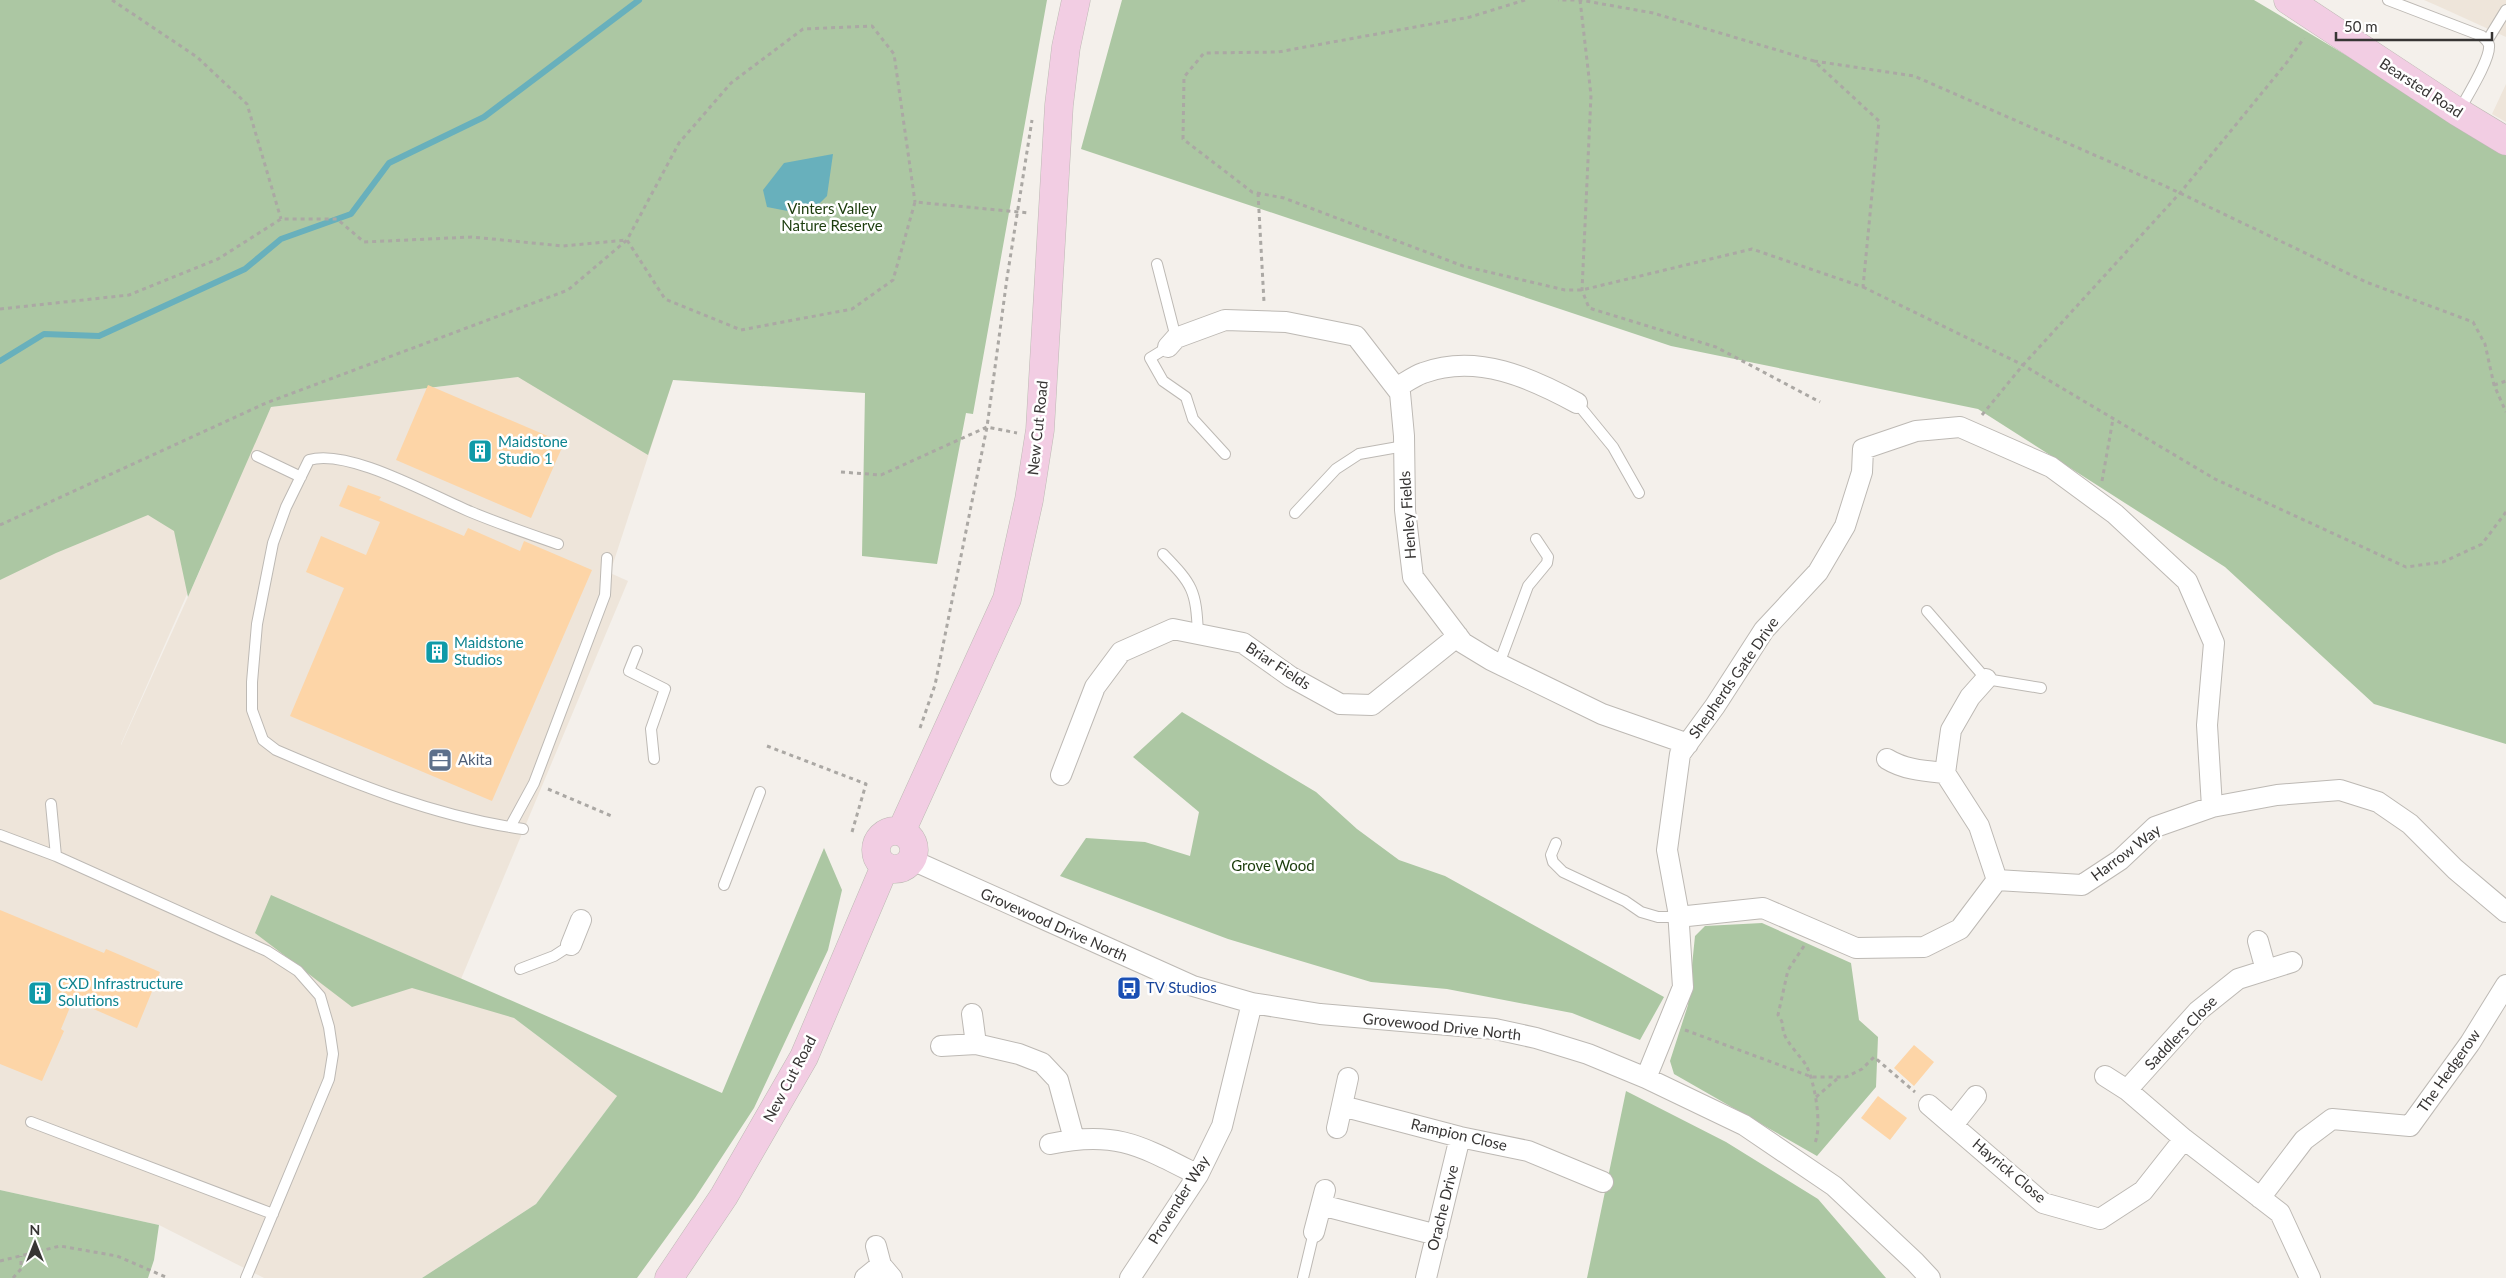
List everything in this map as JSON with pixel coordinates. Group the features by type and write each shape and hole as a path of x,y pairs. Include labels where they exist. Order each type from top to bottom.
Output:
{"street":[{"name":"New Cut Road","path":"901,832 1007,599 1029,500 1039,438 1059,105 1066,47 1076,0"},
{"name":"Bearsted Road","path":"2288,0 2458,112 2506,141"},
{"name":"Henley Fields","path":"1172,342 1225,320 1286,322 1356,336 1400,393 1404,446 1405,510 1413,578 1463,643 1499,664 1602,714 1688,744"},
{"path":"1396,388 1423,373 1460,364 1501,370 1540,383 1577,403"},
{"name":"Shepherds Gate Drive","path":"1646,1078 1684,987 1678,917 1666,850 1680,754 1715,706 1764,630 1818,572 1845,526 1862,472 1863,449 1916,431 1960,427 2051,467 2115,514 2187,581 2214,643 2207,725 2212,807"},
{"name":"Briar Fields","path":"1061,775 1095,687 1122,652 1172,629 1243,643 1291,677 1340,704 1372,705 1458,636"},
{"path":"1678,917 1763,908 1810,930 1856,948 1924,947 1960,929 1997,880 1979,826 1945,773 1951,730 1970,697 1986,679"},
{"path":"1887,760 1898,766 1945,773"},
{"name":"Harrow Way","path":"1997,880 2082,885 2120,860 2155,827 2212,807 2277,795 2340,790 2378,802 2410,824 2455,869 2506,912"},
{"path":"901,832 912,842 914,848 912,860 908,865 899,869 885,866 878,857 878,843 888,833 901,832"},
{"name":"Grovewood Drive North","path":"912,860 1192,986 1252,1003 1320,1014 1495,1030 1536,1038 1588,1054 1646,1078 1744,1125 1834,1186 1930,1278"},
{"name":"New Cut Road","path":"668,1278 724,1196 804,1057 885,866"},
{"path":"571,945 581,920"},
{"path":"2258,941 2266,970"},
{"name":"Saddlers Close","path":"2127,1090 2198,1012 2238,979 2292,962"},
{"name":"The Hedgerow","path":"2260,1198 2304,1140 2332,1119 2410,1126 2470,1043 2506,985"},
{"name":"Provender Way","path":"1130,1278 1198,1175 1222,1126 1252,1003"},
{"path":"972,1014 976,1044"},
{"path":"941,1046 976,1044 1019,1054 1042,1064 1058,1080 1074,1139"},
{"path":"2105,1076 2127,1090 2184,1139 2280,1213 2310,1278"},
{"path":"1337,1128 1348,1078"},
{"path":"1953,1125 1976,1096"},
{"name":"Hayrick Close","path":"1929,1105 2043,1203 2100,1219 2143,1191 2184,1139"},
{"name":"Rampion Close","path":"1342,1106 1460,1137 1528,1151 1573,1178 1604,1182"},
{"name":"Orache Drive","path":"1426,1278 1460,1137"},
{"path":"1050,1144 1074,1139 1118,1140 1133,1144 1198,1175"},
{"path":"1314,1232 1323,1197 1437,1235"},
{"path":"865,1278 883,1263"}],"lane":[{"path":"2388,0 2482,36 2487,41 2489,47 2486,59 2458,112"},
{"path":"2487,41 2506,10"},
{"path":"1157,264 1172,342 1150,358 1163,381 1186,396 1193,419 1225,454"},
{"path":"1577,403 1613,447 1639,493"},
{"path":"1295,513 1336,469 1359,454 1404,446"},
{"path":"257,456 301,477"},
{"path":"523,829 402,800 276,750 263,740 252,710 252,682 258,624 273,543 286,507 309,460 319,457 340,458 393,478 471,512 558,544"},
{"path":"1499,664 1528,586 1547,563 1548,557 1536,539"},
{"path":"1163,554 1188,581 1194,595 1198,634"},
{"path":"510,827 534,783 605,595 607,558"},
{"path":"1926,611 1986,679 2041,688"},
{"path":"637,651 629,671 665,689 651,729 654,759"},
{"path":"724,885 760,792"},
{"path":"50,804 56,856"},
{"path":"0,835 56,856 267,951 298,970 320,996 329,1027 333,1054 329,1079 246,1278"},
{"path":"1556,843 1552,855 1553,862 1563,872 1625,900 1641,912 1658,917 1678,917"},
{"path":"520,969 554,956 571,945"},
{"path":"31,1122 273,1214"},
{"path":"1303,1278 1314,1232"}],"path":[{"path":"112,0 198,57 247,104 281,219"},
{"path":"1525,0 1470,17 1278,52 1204,53 1184,77 1183,139 1252,192 1284,198 1463,266 1564,290 1582,290 1752,249 1864,287 2023,365 2215,479 2406,567 2443,562 2482,544 2506,512"},
{"path":"1558,0 1580,0 1653,13 1814,61 1914,76 2180,193 2366,282 2473,322 2485,344 2494,385 2506,412"},
{"path":"1580,0 1591,95 1582,290 1589,308 1716,347 1820,402"},
{"path":"1968,431 2023,365 2180,193 2288,61 2316,20"},
{"path":"0,526 266,403 568,290 627,240 679,143 731,84 803,29 872,26 894,54 915,202 893,280 852,309 741,330 665,299 627,240"},
{"path":"1814,61 1879,121 1864,287"},
{"path":"919,730 935,685 987,427 1033,114"},
{"path":"1258,193 1265,321"},
{"path":"915,202 1052,214"},
{"path":"0,309 129,295 218,259 281,219 337,219 364,242 472,237 563,246 627,240"},
{"path":"2494,385 2506,381"},
{"path":"2098,501 2113,419"},
{"path":"841,472 882,475 987,427 1039,438"},
{"path":"767,746 866,784 852,832"},
{"path":"534,783 614,817"},
{"path":"1810,930 1802,951 1788,970 1778,1015 1784,1024 1784,1034 1812,1077 1816,1098 1818,1138 1814,1145"},
{"path":"1668,1024 1812,1077 1837,1079 1846,1077 1862,1069 1874,1056 1929,1105"},
{"path":"1816,1098 1837,1079"},
{"path":"0,1261 60,1246 117,1256 168,1278"},
{"path":"13,1278 21,1269 21,1256"}],"shaded area":[{"path":"2424,0 2506,0 2506,37 2440,7"},
{"path":"2506,84 2506,122 2492,114"},
{"path":"518,377 673,380 610,573 628,581 461,979 285,901 514,1018 617,1096 536,1204 422,1278 264,1278 159,1225 0,1190 0,567 250,451 271,407","holes":["236,483 201,568 121,745"]}],"green space":[{"name":"Vinters Valley Nature Reserve","path":"0,0 1047,0 973,414 966,413 937,564 862,556 865,393 673,380 648,455 518,377 271,407 188,597 174,531 148,515 56,553 0,580"},
{"path":"1122,0 2254,0 2506,151 2506,744 2374,704 2225,567 1978,409 1671,346 1081,149"},
{"name":"Grove Wood","path":"1182,712 1316,792 1357,829 1399,860 1445,876 1664,997 1640,1040 1572,1013 1447,989 1371,982 1228,939 1060,876 1086,838 1145,842 1190,856 1199,812 1133,757"},
{"path":"824,848 842,890 828,950 754,1108 695,1198 637,1278 422,1278 536,1204 617,1096 514,1018 412,988 352,1007 255,933 271,895 722,1093"},
{"path":"1762,923 1851,963 1859,1020 1878,1037 1876,1087 1817,1156 1674,1074 1670,1061 1688,1005 1695,936 1705,926"},
{"path":"1626,1091 1726,1142 1818,1199 1886,1278 1587,1278"},
{"path":"0,1190 159,1225 154,1260 148,1278 0,1278"}],"water":[{"path":"833,154 827,196 808,215 767,207 763,190 784,163"}],"building":[{"name":"Maidstone Studio 1","path":"428,385 564,443 531,518 396,460"},
{"name":"Maidstone Studios","path":"348,485 381,497 379,500 464,536 468,528 520,551 524,541 592,570 492,801 290,716 344,588 306,572 321,536 366,555 380,522 339,506"},
{"name":"CXD Infrastructure Solutions","path":"0,910 104,953 106,949 160,972 137,1028 73,1000 61,1029 64,1031 42,1081 0,1064"},
{"path":"1914,1045 1934,1062 1914,1086 1894,1068"},
{"path":"1878,1096 1907,1118 1890,1140 1861,1118"}],"waterway":[{"path":"0,361 44,334 99,336 245,269 281,239 351,214 389,163 484,117 639,0"}],"place":[{"name":"Maidstone Studio 1","path":"480,451"},
{"name":"Maidstone Studios","path":"437,652"},
{"name":"Akita","path":"440,760"},
{"name":"TV Studios","path":"1129,988"},
{"name":"CXD Infrastructure Solutions","path":"40,993"}]}
